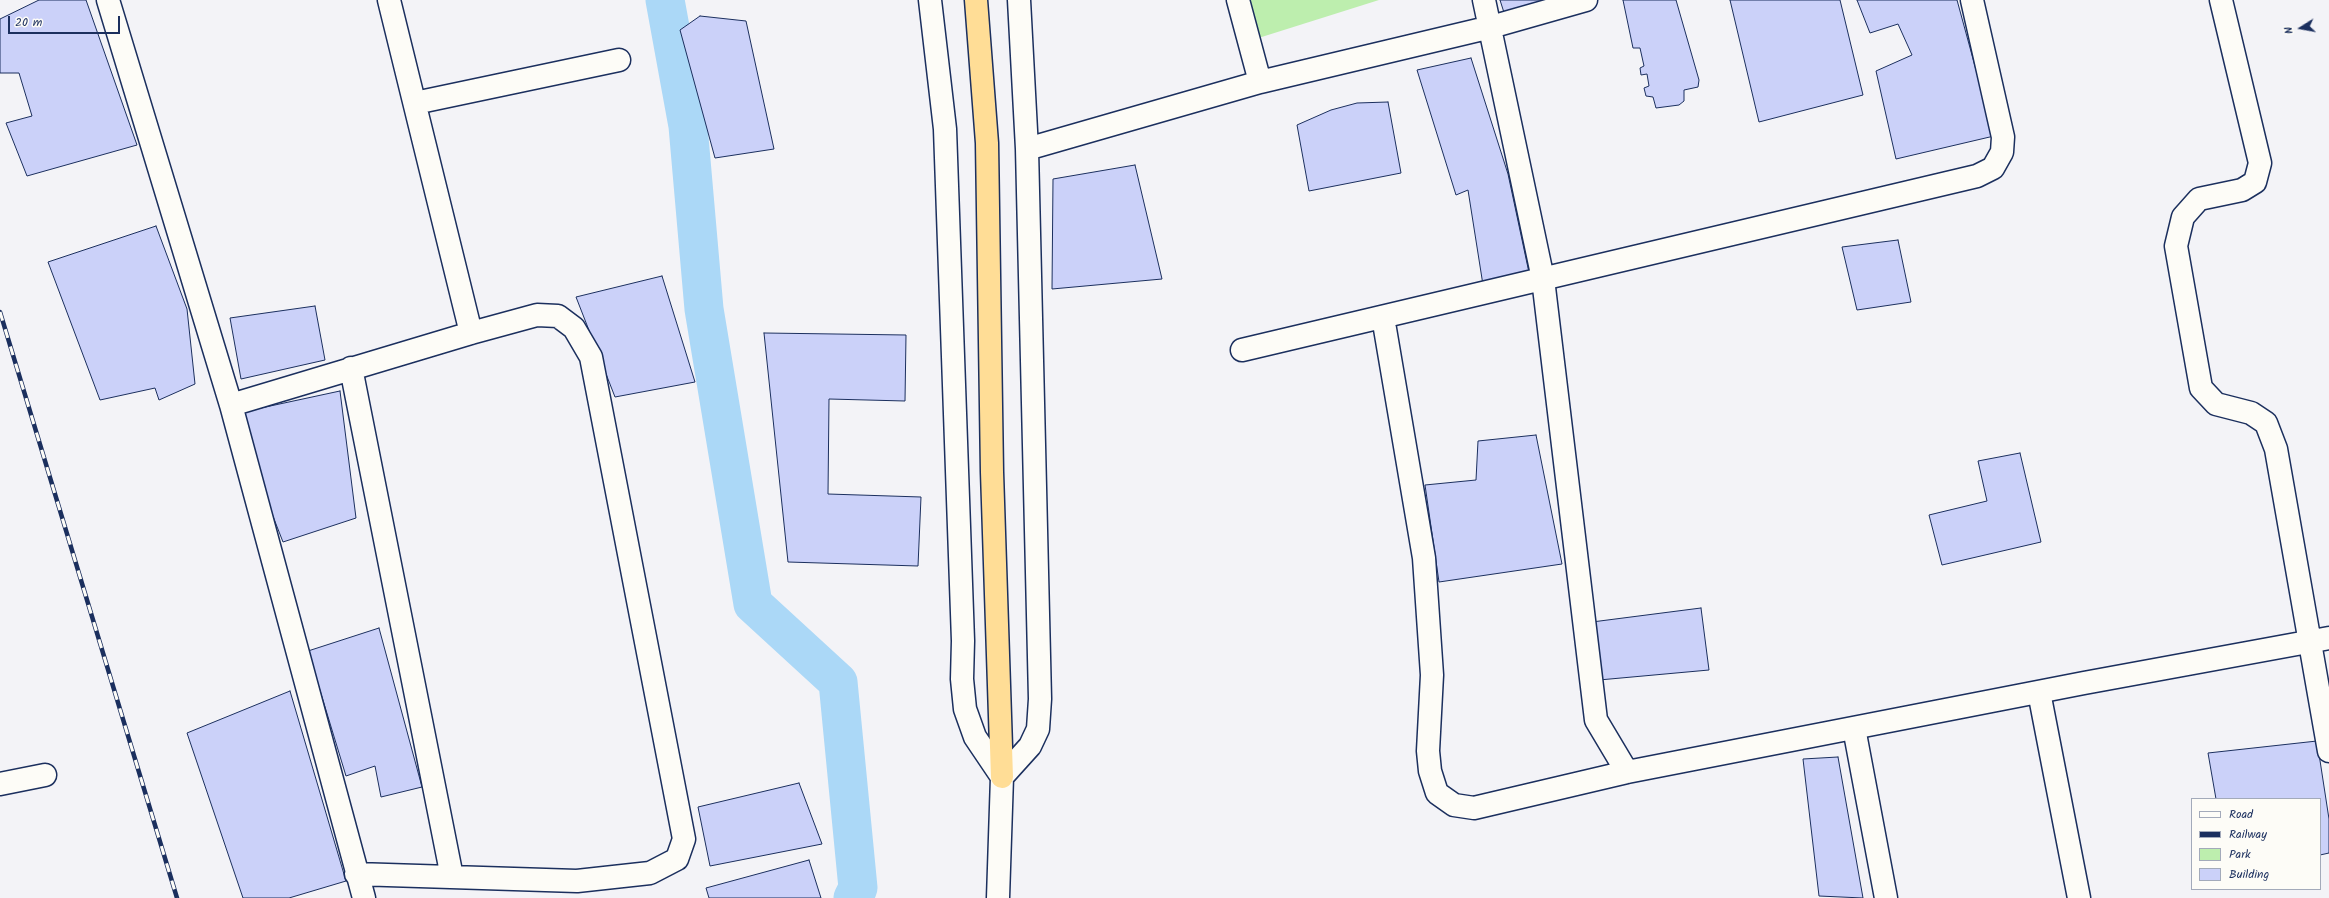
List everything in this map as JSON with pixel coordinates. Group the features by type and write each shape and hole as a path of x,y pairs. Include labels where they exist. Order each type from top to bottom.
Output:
{"highway":[{"path":"976,0 987,143 992,472 1002,777"}],"street":[{"path":"108,0 230,405 356,874 364,898"},
{"path":"389,0 471,333"},
{"path":"930,0 945,129 963,640 962,679 966,709 975,737 1002,777 998,898"},
{"path":"1002,777 1030,746 1038,729 1040,699 1028,149 1019,0"},
{"path":"1238,0 1260,82"},
{"path":"1484,0 1543,279 1596,720 1627,772"},
{"path":"1028,149 1260,82 1490,27 1586,0"},
{"path":"1242,350 1977,176 1993,168 2002,152 2003,137 1972,0"},
{"path":"2221,0 2260,163 2255,182 2242,190 2199,199 2182,217 2176,246 2201,388 2216,404 2251,413 2266,423 2276,449 2320,640 2329,751"},
{"path":"415,103 619,60"},
{"path":"230,405 351,368 538,315 558,316 574,328 591,357 684,839 677,859 650,873 576,881 356,874"},
{"path":"1382,317 1424,558 1432,675 1428,751 1430,771 1437,793 1454,805 1474,808 1627,772 2039,692 2320,640"},
{"path":"351,368 452,877"},
{"path":"2039,692 2079,898"},
{"path":"1854,728 1886,898"},
{"path":"0,784 45,775"}],"green space":[{"path":"1239,0 1379,0 1249,41"}],"building":[{"path":"39,0 86,0 137,145 27,176 6,123 32,116 19,73 0,73 0,19"},
{"path":"1500,0 1563,0 1507,22"},
{"path":"1623,0 1676,0 1699,80 1698,87 1684,90 1684,101 1679,105 1656,108 1653,97 1646,96 1644,88 1649,86 1647,74 1641,75 1640,68 1644,66 1640,48 1633,48"},
{"path":"1730,0 1840,0 1863,95 1759,122"},
{"path":"1857,0 1957,0 1994,136 1896,159 1876,71 1912,55 1898,24 1870,33"},
{"path":"700,16 746,21 774,149 715,158 680,30"},
{"path":"1471,58 1508,174 1531,282 1483,285 1468,190 1456,195 1417,70"},
{"path":"1388,102 1401,173 1309,191 1297,125 1331,110 1357,103"},
{"path":"1135,165 1162,279 1052,289 1053,179"},
{"path":"156,226 187,309 195,384 159,400 155,388 100,400 48,262"},
{"path":"1898,240 1911,302 1857,310 1842,247"},
{"path":"662,276 695,382 615,397 576,297"},
{"path":"315,306 325,360 241,379 230,318"},
{"path":"764,333 906,335 905,401 829,399 828,494 921,497 918,566 788,562"},
{"path":"340,391 356,518 283,542 233,414"},
{"path":"1536,435 1562,564 1439,582 1425,485 1476,480 1478,441"},
{"path":"2020,453 2041,542 1942,565 1929,515 1987,501 1978,461"},
{"path":"1701,608 1709,670 1599,680 1592,622"},
{"path":"379,628 422,787 381,797 375,766 346,776 308,651"},
{"path":"290,691 346,881 289,898 243,898 187,733"},
{"path":"2317,741 2329,819 2329,853 2321,855 2321,798 2216,798 2208,753"},
{"path":"1838,757 1863,898 1819,896 1803,759"},
{"path":"799,783 822,844 710,866 698,807"},
{"path":"809,860 821,898 709,898 706,888"}],"waterway":[{"path":"665,0 688,126 704,309 753,604 838,682 858,888 853,898"}],"railway":[{"path":"0,312 177,898"}]}
